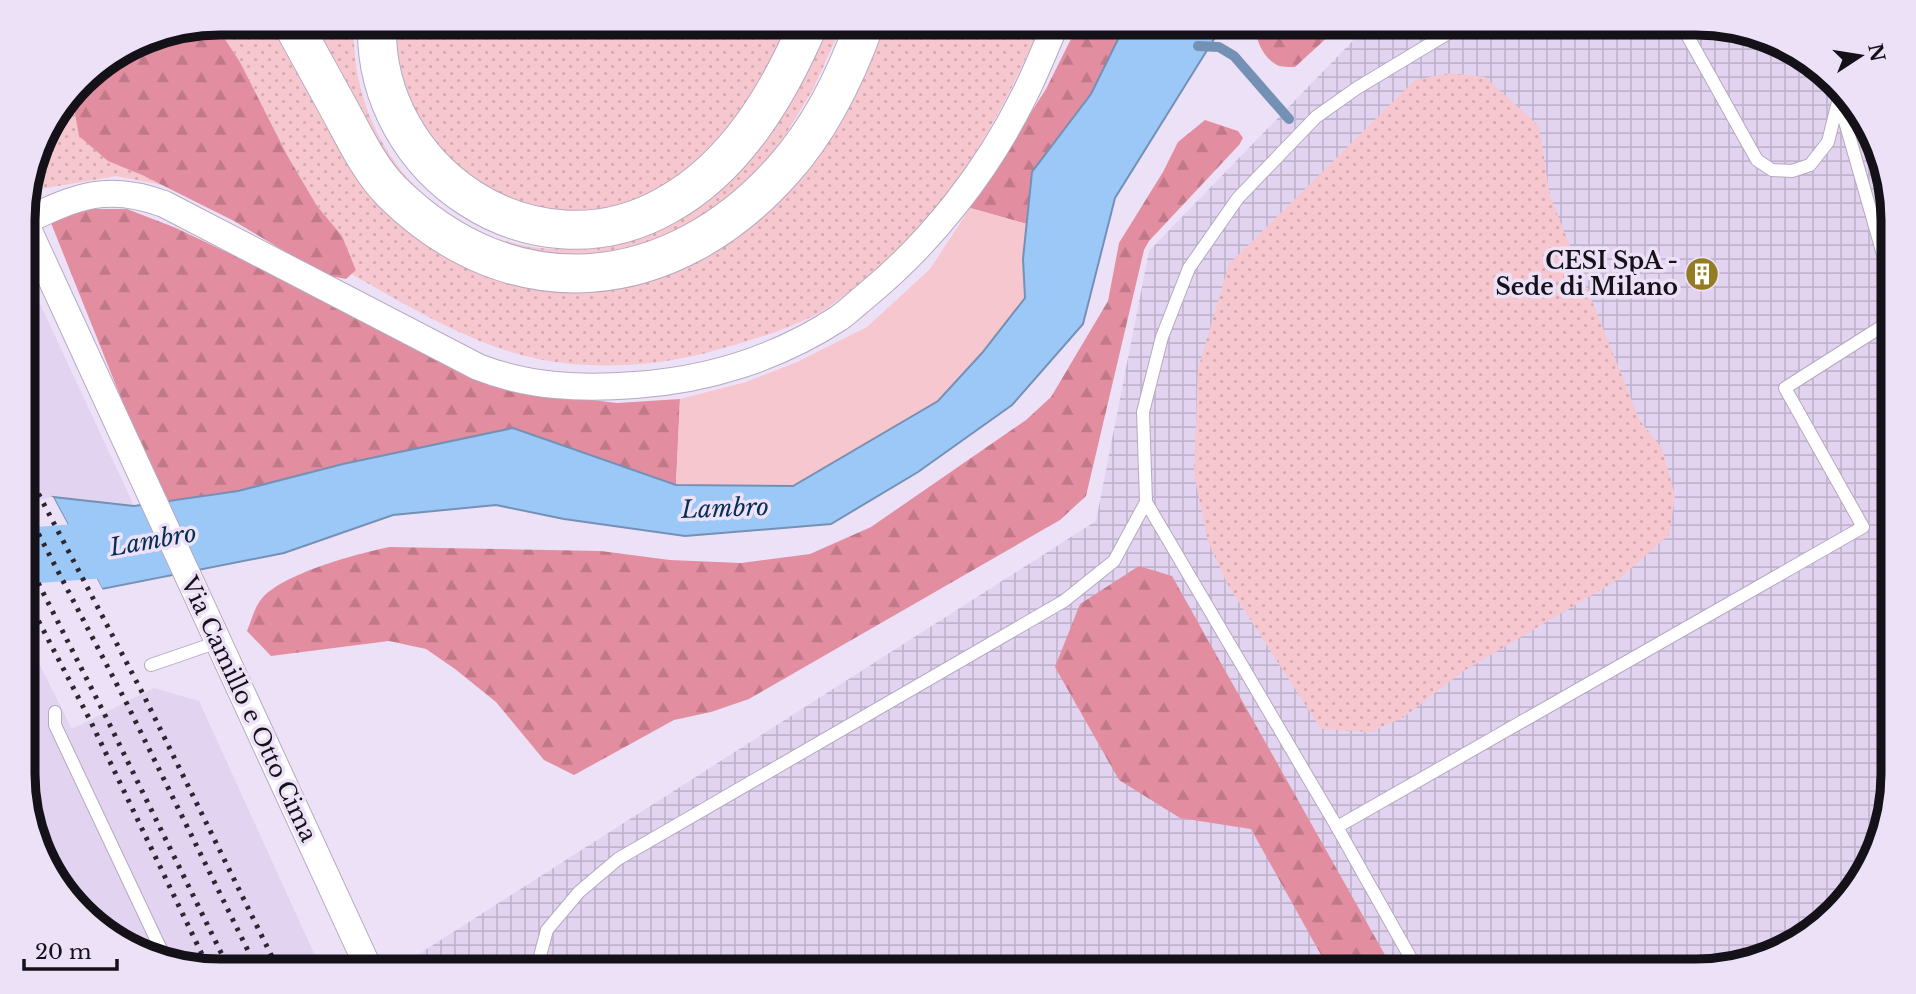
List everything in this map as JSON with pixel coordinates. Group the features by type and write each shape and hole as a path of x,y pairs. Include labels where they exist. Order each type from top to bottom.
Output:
{"highway":[{"path":"299,35 372,166 389,189 425,222 446,237 494,259 540,271 565,274 613,271 663,258 726,224 783,171 822,118 861,35"},
{"path":"376,35 381,76 392,109 405,133 443,180 465,197 510,218 541,226 594,228 640,218 667,206 725,158 744,136 783,80 804,35"}],"street":[{"path":"35,214 91,194 111,192 137,195 164,204 466,361 506,378 586,388 696,378 745,364 786,347 840,318 892,274 944,219 987,159 1024,97 1051,35"},
{"name":"Via Camillo e Otto Cima","path":"35,243 364,959"}],"lane":[{"path":"1411,959 1146,502 1143,412 1161,337 1189,268 1238,198 1316,117 1357,88 1445,35"},
{"path":"1687,35 1757,160 1772,170 1792,172 1810,165 1828,142 1837,100"},
{"path":"1841,106 1881,247"},
{"path":"1337,827 1863,527 1785,388 1881,327"},
{"path":"539,959 547,930 579,892 618,859 1064,601 1114,561 1146,502"},
{"path":"151,665 218,642"},
{"path":"55,712 55,725 161,949"}],"shaded area":[{"path":"222,35 281,35 370,193 397,220 426,243 456,262 488,276 522,286 557,291 594,291 655,279 672,274 692,263 869,35 1036,35 998,114 963,171 923,225 882,266 824,310 773,333 683,358 612,366 564,363 496,347 432,319 351,274 356,269 342,236 317,206 287,155 240,62"},
{"path":"318,35 355,35 356,63 364,101 379,137 400,169 427,197 458,220 494,237 533,247 569,249 628,239 812,35 838,35 813,89 775,152 710,217 632,251 546,256 456,226 395,171"},
{"path":"388,35 788,35 741,122 682,181 595,214 516,210 418,142"},
{"path":"1358,35 1696,35 1732,39 1756,45 1799,66 1835,98 1862,138 1877,184 1881,220 1881,786 1871,834 1850,877 1818,913 1778,940 1756,949 1708,959 411,959 1096,521 1149,251"},
{"path":"1450,73 1485,77 1539,126 1550,196 1640,421 1662,448 1675,496 1669,535 1619,579 1462,672 1404,717 1371,732 1321,729 1229,587 1208,542 1194,474 1198,369 1229,264 1415,80"},
{"path":"75,104 142,175 162,185 116,176 38,189 49,149"},
{"path":"970,208 1027,224 1023,259 1025,298 982,353 938,401 793,486 676,485 680,399 746,382 797,362 867,327 930,269"},
{"path":"35,293 134,506 53,497 35,501"},
{"path":"35,655 72,729 154,688 199,701 317,959 208,959 160,949 138,940 107,921 89,905 73,887 49,845 41,822 35,774"}],"green space":[{"path":"222,35 240,62 287,155 317,206 342,236 356,270 346,279 324,275 234,221 108,161 79,136 74,106 89,89 117,66 138,54 172,41"},
{"path":"1073,35 1119,37 1091,94 1032,172 1027,224 970,208 1046,89"},
{"path":"1256,35 1330,35 1295,67 1279,66 1272,62"},
{"path":"1205,120 1238,131 1243,138 1149,241 1144,250 1086,496 1060,520 749,699 711,712 674,720 574,775 544,760 496,702 426,649 389,641 271,656 247,631 260,601 284,582 320,566 389,547 601,551 670,560 741,563 810,554 871,527 1026,420 1051,397 1108,301 1119,243 1163,172 1178,142"},
{"path":"79,209 127,209 176,228 517,391 617,403 680,399 676,485 513,428 239,491 169,501 149,468 51,223"},
{"path":"1139,566 1172,576 1387,959 1323,959 1251,829 1180,818 1119,780 1055,667 1080,604"}],"water":[{"path":"1120,35 1217,35 1115,198 1083,324 1012,405 918,472 831,524 685,536 564,519 496,505 393,515 284,553 102,589 53,497 134,506 238,491 343,464 513,428 676,485 793,486 938,401 982,353 1025,298 1023,259 1032,172 1091,94"}],"pier":[{"path":"50,497 53,497 104,592 99,590"}],"waterway":[{"path":"1198,46 1219,47 1234,56 1289,119"},
{"name":"Lambro","path":"35,555 104,550 158,540"}],"railway":[{"path":"35,487 143,694 273,959"},
{"path":"35,527 126,702 252,959"},
{"path":"35,577 224,959"},
{"path":"35,614 90,720 204,958"},
{"path":"48,841 49,846"}],"place":[{"name":"CESI SpA - Sede di Milano","path":"1702,274"}]}
